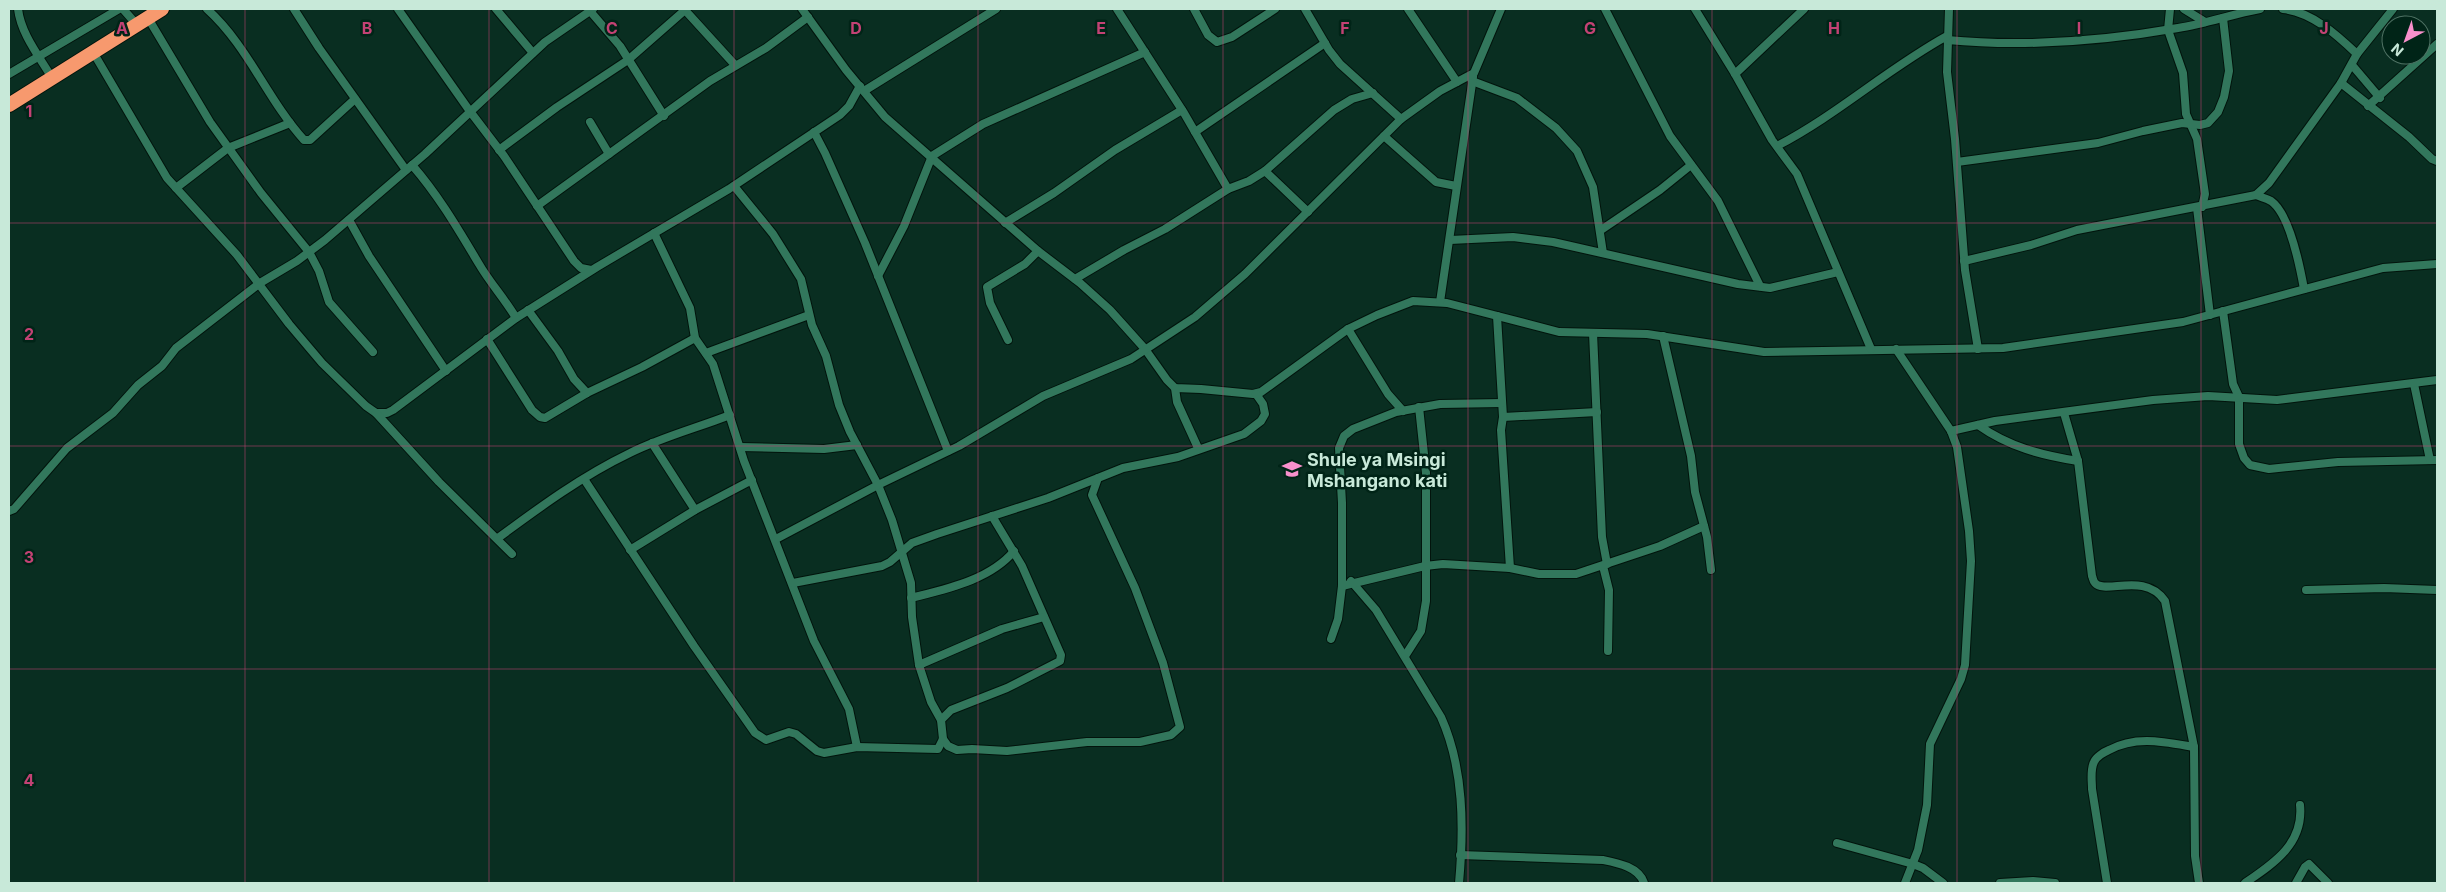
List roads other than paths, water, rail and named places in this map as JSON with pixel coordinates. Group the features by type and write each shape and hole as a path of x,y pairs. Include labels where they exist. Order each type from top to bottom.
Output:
{"highway":[{"path":"10,106 162,9"}],"street":[{"path":"18,9 20,22 52,78"},
{"path":"9,74 121,9 142,21 228,148 309,252 319,271 329,302 374,352"},
{"path":"207,9 236,39 290,123 307,142 355,99"},
{"path":"294,9 355,99 409,168 434,190 453,217 480,266 500,292 516,318"},
{"path":"398,9 499,150 578,266 592,270"},
{"path":"499,150 557,107 628,60 684,9 735,65"},
{"path":"802,9 862,89 886,117 1038,251 1075,279 1110,310 1145,349 1176,388 1177,402 1198,448"},
{"path":"376,412 387,413 393,410 528,310 734,186 840,115 862,89 996,9"},
{"path":"1117,9 1182,110 1228,189"},
{"path":"1194,9 1208,35 1217,42 1232,36 1276,9"},
{"path":"1304,9 1340,64 1401,118"},
{"path":"1408,9 1457,82"},
{"path":"1440,302 1473,77 1501,9"},
{"path":"1605,9 1670,136 1718,201 1760,286"},
{"path":"1695,9 1777,146 1797,174 1872,349"},
{"path":"1735,74 1804,9"},
{"path":"1949,9 1947,72 1957,162 1964,261 1978,349"},
{"path":"2170,9 2168,30 2183,73 2185,108 2197,140 2205,194 2200,208 2210,315"},
{"path":"2184,9 2205,22"},
{"path":"1777,146 1805,132 1902,62 1947,38 1984,44 2078,41 2168,30 2260,9"},
{"path":"2283,9 2293,10 2317,21 2358,54"},
{"path":"1964,261 2077,230 2200,208 2256,195 2269,183 2341,83 2358,54 2393,9"},
{"path":"499,10 533,52"},
{"path":"9,511 14,508 68,448 113,413 138,386 162,366 176,348 260,284 309,252 349,220 409,168 533,52 560,30 592,10 620,46 664,116"},
{"path":"537,206 735,65 766,48 808,17"},
{"path":"1957,162 2098,144 2182,123 2204,125 2208,123 2218,112 2224,97 2229,71 2223,18"},
{"path":"1195,132 1325,43"},
{"path":"93,52 156,162 176,188 260,284 289,324 321,361 366,406 376,412 451,495 498,538 512,554"},
{"path":"878,276 904,226 932,156 991,120 1145,52"},
{"path":"2352,65 2380,98"},
{"path":"2368,106 2380,98 2416,65"},
{"path":"776,539 878,485 948,451 1043,396 1103,372 1145,349 1203,311 1246,274 1401,118 1440,91 1457,82 1473,77 1517,98 1567,140 1577,151 1589,174 1602,230 1603,253"},
{"path":"2341,83 2409,137 2432,159 2437,161"},
{"path":"1075,279 1124,250 1165,229 1228,189 1249,181 1266,171 1334,110 1352,99 1373,93"},
{"path":"1006,223 1054,193 1123,145 1182,110"},
{"path":"590,122 608,154"},
{"path":"176,188 228,148 290,123"},
{"path":"814,132 878,276 935,413 948,451"},
{"path":"1384,136 1436,182 1456,186"},
{"path":"1602,230 1660,190 1691,165"},
{"path":"1266,171 1308,212"},
{"path":"584,479 694,646 761,738 766,740 788,732 797,735 817,751 824,753 857,747 933,750 940,748 943,739 941,720 931,702 919,665 911,583 900,552 892,520 878,485 839,405 826,356 809,315 801,279 773,234 734,186"},
{"path":"2256,195 2271,201 2284,220 2296,253 2304,289"},
{"path":"349,220 369,256 446,371"},
{"path":"654,234 690,308 695,338 706,353 722,387 752,480 818,650 833,675 849,709 857,747"},
{"path":"1450,240 1513,237 1554,242 1738,284 1770,288 1838,272"},
{"path":"1008,340 990,303 987,287 1025,264 1038,251"},
{"path":"1176,388 1256,394 1272,386 1348,329 1376,315 1413,302 1440,302 1559,332 1664,336 1764,352 1978,349 2046,343 2183,322 2389,267 2437,264"},
{"path":"528,310 558,351 574,379 587,393"},
{"path":"2223,311 2233,384 2239,397 2239,444 2244,458 2250,465 2270,469 2338,462 2433,460 2414,384"},
{"path":"706,353 809,315"},
{"path":"1497,316 1503,417 1501,430 1510,568"},
{"path":"1348,329 1388,394 1403,411"},
{"path":"1593,333 1602,537 1609,590 1608,651"},
{"path":"1664,336 1691,456 1695,492 1704,526 1711,570"},
{"path":"487,339 532,410 540,417 545,418 587,393 642,367 695,338"},
{"path":"1896,349 1951,431 1957,447 1969,530 1970,587 1965,665 1962,679 1930,744 1928,764 1929,792 1918,850 1905,883"},
{"path":"1951,431 2050,413 2064,413 2153,400 2239,397 2277,400 2437,380"},
{"path":"793,583 882,566 890,562 912,543 1123,468 1178,457 1198,448 1244,434 1261,421 1265,409 1256,394"},
{"path":"1331,638 1338,619 1342,586 1339,448 1344,436 1353,429 1403,411 1440,404 1502,403"},
{"path":"1404,656 1415,642 1424,622 1426,601 1426,473 1419,408"},
{"path":"1503,417 1597,412"},
{"path":"2064,413 2078,461 2092,576 2095,583 2100,587 2137,585 2160,593 2165,601 2194,746 2195,856 2199,883"},
{"path":"498,538 566,488 629,453 730,414"},
{"path":"1978,425 2013,446 2034,453 2078,461"},
{"path":"652,443 695,510"},
{"path":"740,447 824,449 857,445"},
{"path":"943,739 948,746 957,750 1017,750 1087,742 1140,742 1171,735 1180,728 1163,663 1135,588 1092,495 1098,478"},
{"path":"630,550 695,510 752,480"},
{"path":"941,720 951,710 1006,688 1056,664 1061,656 1014,551 992,516"},
{"path":"1342,586 1425,566 1443,564 1510,568 1539,574 1576,574 1660,546 1704,526"},
{"path":"911,598 952,586 983,574 999,566 1014,551"},
{"path":"1342,574 1354,583 1376,610 1448,733 1462,803 1460,883"},
{"path":"2306,590 2384,588 2437,590"},
{"path":"919,665 1002,629 1044,617"},
{"path":"2107,883 2092,790 2091,774 2094,762 2104,752 2120,744 2136,741 2157,740 2194,746"},
{"path":"2245,883 2274,864 2288,848 2298,831 2301,818 2300,805"},
{"path":"1837,843 1913,864 1923,868 1943,883"},
{"path":"1460,855 1603,860 1624,865 1635,871 1642,877 1644,883"},
{"path":"2296,883 2305,867 2309,864 2328,883"},
{"path":"2000,883 2033,881 2054,883"}],"place":[{"name":"Shule ya Msingi Mshangano kati","path":"1292,469"}]}
